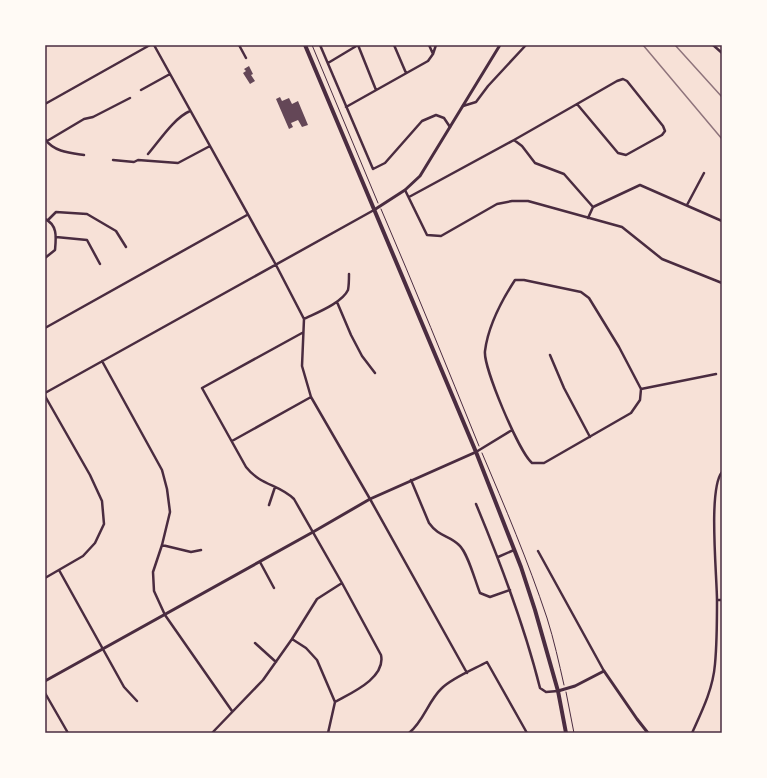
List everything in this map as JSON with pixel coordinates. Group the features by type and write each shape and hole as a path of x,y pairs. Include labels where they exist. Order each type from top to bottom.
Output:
{"main road":[{"path":"305,45 476,452 514,550 535,610 558,691 566,733"}],"street":[{"path":"45,104 150,45"},
{"path":"154,45 276,265 304,319 302,366 311,397 467,673"},
{"path":"239,45 246,58"},
{"path":"320,45 373,169 386,163 422,121 436,116 444,118 450,127"},
{"path":"328,63 358,45 376,90"},
{"path":"394,45 406,73"},
{"path":"429,45 433,54"},
{"path":"346,107 428,61 433,54 436,45"},
{"path":"45,393 374,210 405,190 420,176 500,45"},
{"path":"463,106 476,102 488,86 526,45"},
{"path":"713,45 722,53"},
{"path":"141,90 170,74"},
{"path":"409,197 514,140 617,80 623,79 627,81 664,126 665,131 662,135 626,155 622,155 618,153 577,104"},
{"path":"84,155 62,152 46,140 84,119 92,117 130,98"},
{"path":"148,154 176,121 190,111"},
{"path":"514,140 522,146 535,163 564,174 593,207"},
{"path":"112,160 134,162 138,160 178,164 210,146"},
{"path":"687,205 704,173"},
{"path":"588,218 593,207 640,185 722,221"},
{"path":"405,190 427,235 441,236 497,204 512,201 528,201 622,227 662,259 722,283"},
{"path":"45,258 55,250 56,237 56,231 46,219 56,212 88,214 116,231 126,247"},
{"path":"45,328 247,215"},
{"path":"56,237 87,240 100,264"},
{"path":"304,319 337,302 344,296 348,289 349,274"},
{"path":"515,280 524,280 581,292 589,298 619,347 641,389 640,400 631,413 590,437 544,462 532,463 527,458 512,430 489,370 485,353 488,336 505,295 515,280"},
{"path":"337,302 362,356 375,373"},
{"path":"303,333 202,388 246,467 252,475 288,494 294,499 381,655 382,660 380,666 370,681 335,702"},
{"path":"550,354 564,388 590,437"},
{"path":"102,361 162,470 167,489 170,512 162,545 153,572 154,591 165,615 232,711"},
{"path":"641,389 716,374"},
{"path":"45,396 90,475 102,501 104,524 95,543 83,556 45,578"},
{"path":"232,441 311,397"},
{"path":"45,680 165,615 370,499 476,452 512,430"},
{"path":"692,733 707,702 715,666 717,600 715,489 719,475 722,472"},
{"path":"411,480 429,523 440,534 457,543 464,551 480,593 490,597 510,590"},
{"path":"269,505 275,487"},
{"path":"476,504 510,590 527,640 540,688 546,692 565,690 576,686 604,671"},
{"path":"162,545 191,552 201,550"},
{"path":"498,557 514,550"},
{"path":"538,551 604,671 648,733"},
{"path":"260,562 274,588"},
{"path":"59,570 124,687 137,701"},
{"path":"212,733 263,680 292,639 316,599 342,583"},
{"path":"717,600 722,600"},
{"path":"292,639 306,648 317,660 335,702 328,733"},
{"path":"254,643 276,662"},
{"path":"409,733 416,728 435,696 442,688 487,662 527,733"},
{"path":"45,693 68,733"}],"path":[{"path":"312,45 414,285 536,586 547,619 574,733"}],"building":[{"path":"249,66 253,74 251,75 255,81 250,84 243,73 246,71 244,69"},
{"path":"280,97 282,101 289,98 292,104 298,101 308,125 302,127 298,120 291,123 293,127 289,129 276,99"}],"railway":[{"path":"643,45 722,139"},
{"path":"675,45 722,97"}]}
